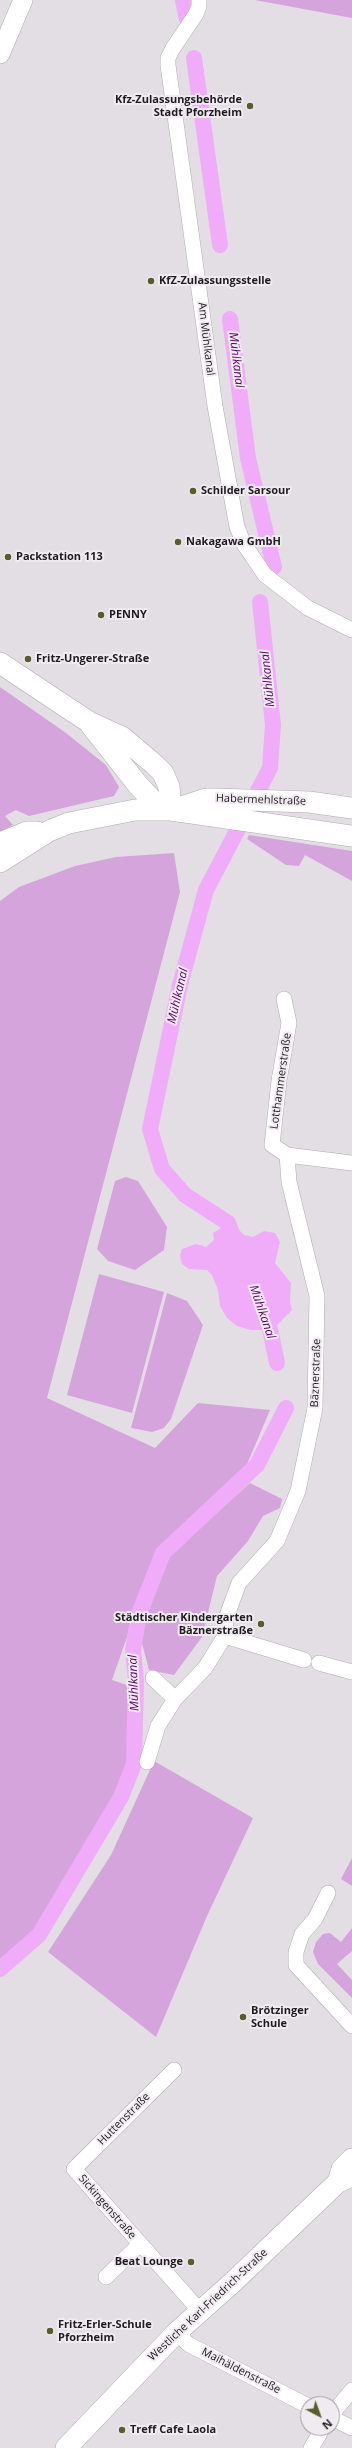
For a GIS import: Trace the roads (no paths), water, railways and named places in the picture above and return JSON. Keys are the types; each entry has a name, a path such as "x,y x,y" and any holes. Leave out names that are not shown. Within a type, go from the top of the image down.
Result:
{"main road":[{"path":"0,663 89,722 122,737 156,765 163,773 169,787 171,810"},
{"name":"Habermehlstraße","path":"0,862 49,831 86,819 135,810 171,810 206,799 215,808 276,824 352,836"},
{"name":"Habermehlstraße","path":"215,808 277,800 352,808"},
{"name":"Habermehlstraße","path":"0,843 27,832 49,831"},
{"name":"Westliche Karl-Friedrich-Straße","path":"66,2448 176,2332 345,2179 342,2169 352,2159"}],"street":[{"path":"0,54 22,0"},
{"name":"Am Mühlkanal","path":"199,3 190,25 177,41 168,58 170,82 215,406 237,527 244,544 266,575 308,608 352,630"},
{"name":"Lotthammerstraße","path":"284,999 289,1023 279,1081 272,1145 287,1155"},
{"path":"287,1155 352,1163"},
{"name":"Bäznerstraße","path":"147,1762 158,1726 175,1699 206,1668 225,1636 226,1618 239,1583 278,1541 298,1491 315,1408 318,1296 289,1182 287,1155"},
{"path":"225,1636 304,1660"},
{"path":"319,1663 352,1672"},
{"path":"152,1678 175,1699"},
{"path":"328,1893 315,1919 302,1934 296,1952 296,1965 352,2026"},
{"name":"Huttenstraße","path":"74,2168 174,2070"},
{"name":"Sickingenstraße","path":"74,2168 200,2311"},
{"name":"Sickingenstraße","path":"106,2277 140,2244"},
{"name":"Maihäldenstraße","path":"176,2332 188,2344 300,2402"},
{"path":"340,2404 352,2390"},
{"path":"340,2422 352,2428"},
{"path":"311,2448 318,2436"}],"water":[{"path":"233,1221 244,1235 253,1237 264,1231 275,1233 280,1242 275,1263 291,1283 290,1302 292,1310 275,1327 266,1330 251,1330 237,1326 227,1318 220,1306 218,1290 212,1275 207,1270 189,1269 182,1264 180,1256 182,1249 196,1244 206,1247 214,1240 213,1233"}],"waterway":[{"name":"Mühlkanal","path":"183,0 187,19"},
{"name":"Mühlkanal","path":"194,58 220,245"},
{"name":"Mühlkanal","path":"230,319 248,458 274,567"},
{"name":"Mühlkanal","path":"236,1243 228,1223 185,1195 162,1169 150,1129 180,985 206,890 270,768 273,725 260,602"},
{"name":"Mühlkanal","path":"262,1310 270,1329 277,1363"},
{"name":"Mühlkanal","path":"0,1969 39,1935 121,1797 134,1764 136,1680 133,1650 139,1614 163,1553 257,1465 286,1408"}],"place":[{"name":"Kfz-Zulassungsbehörde Stadt Pforzheim","path":"250,106"},
{"name":"KfZ-Zulassungsstelle","path":"151,281"},
{"name":"Schilder Sarsour","path":"193,491"},
{"name":"Nakagawa GmbH","path":"178,542"},
{"name":"Packstation 113","path":"8,557"},
{"name":"PENNY","path":"101,615"},
{"name":"Fritz-Ungerer-Straße","path":"28,659"},
{"name":"Städtischer Kindergarten Bäznerstraße","path":"261,1624"},
{"name":"Brötzinger Schule","path":"243,2017"},
{"name":"Beat Lounge","path":"191,2262"},
{"name":"Fritz-Erler-Schule Pforzheim","path":"50,2331"},
{"name":"Treff Cafe Laola","path":"122,2430"}]}
